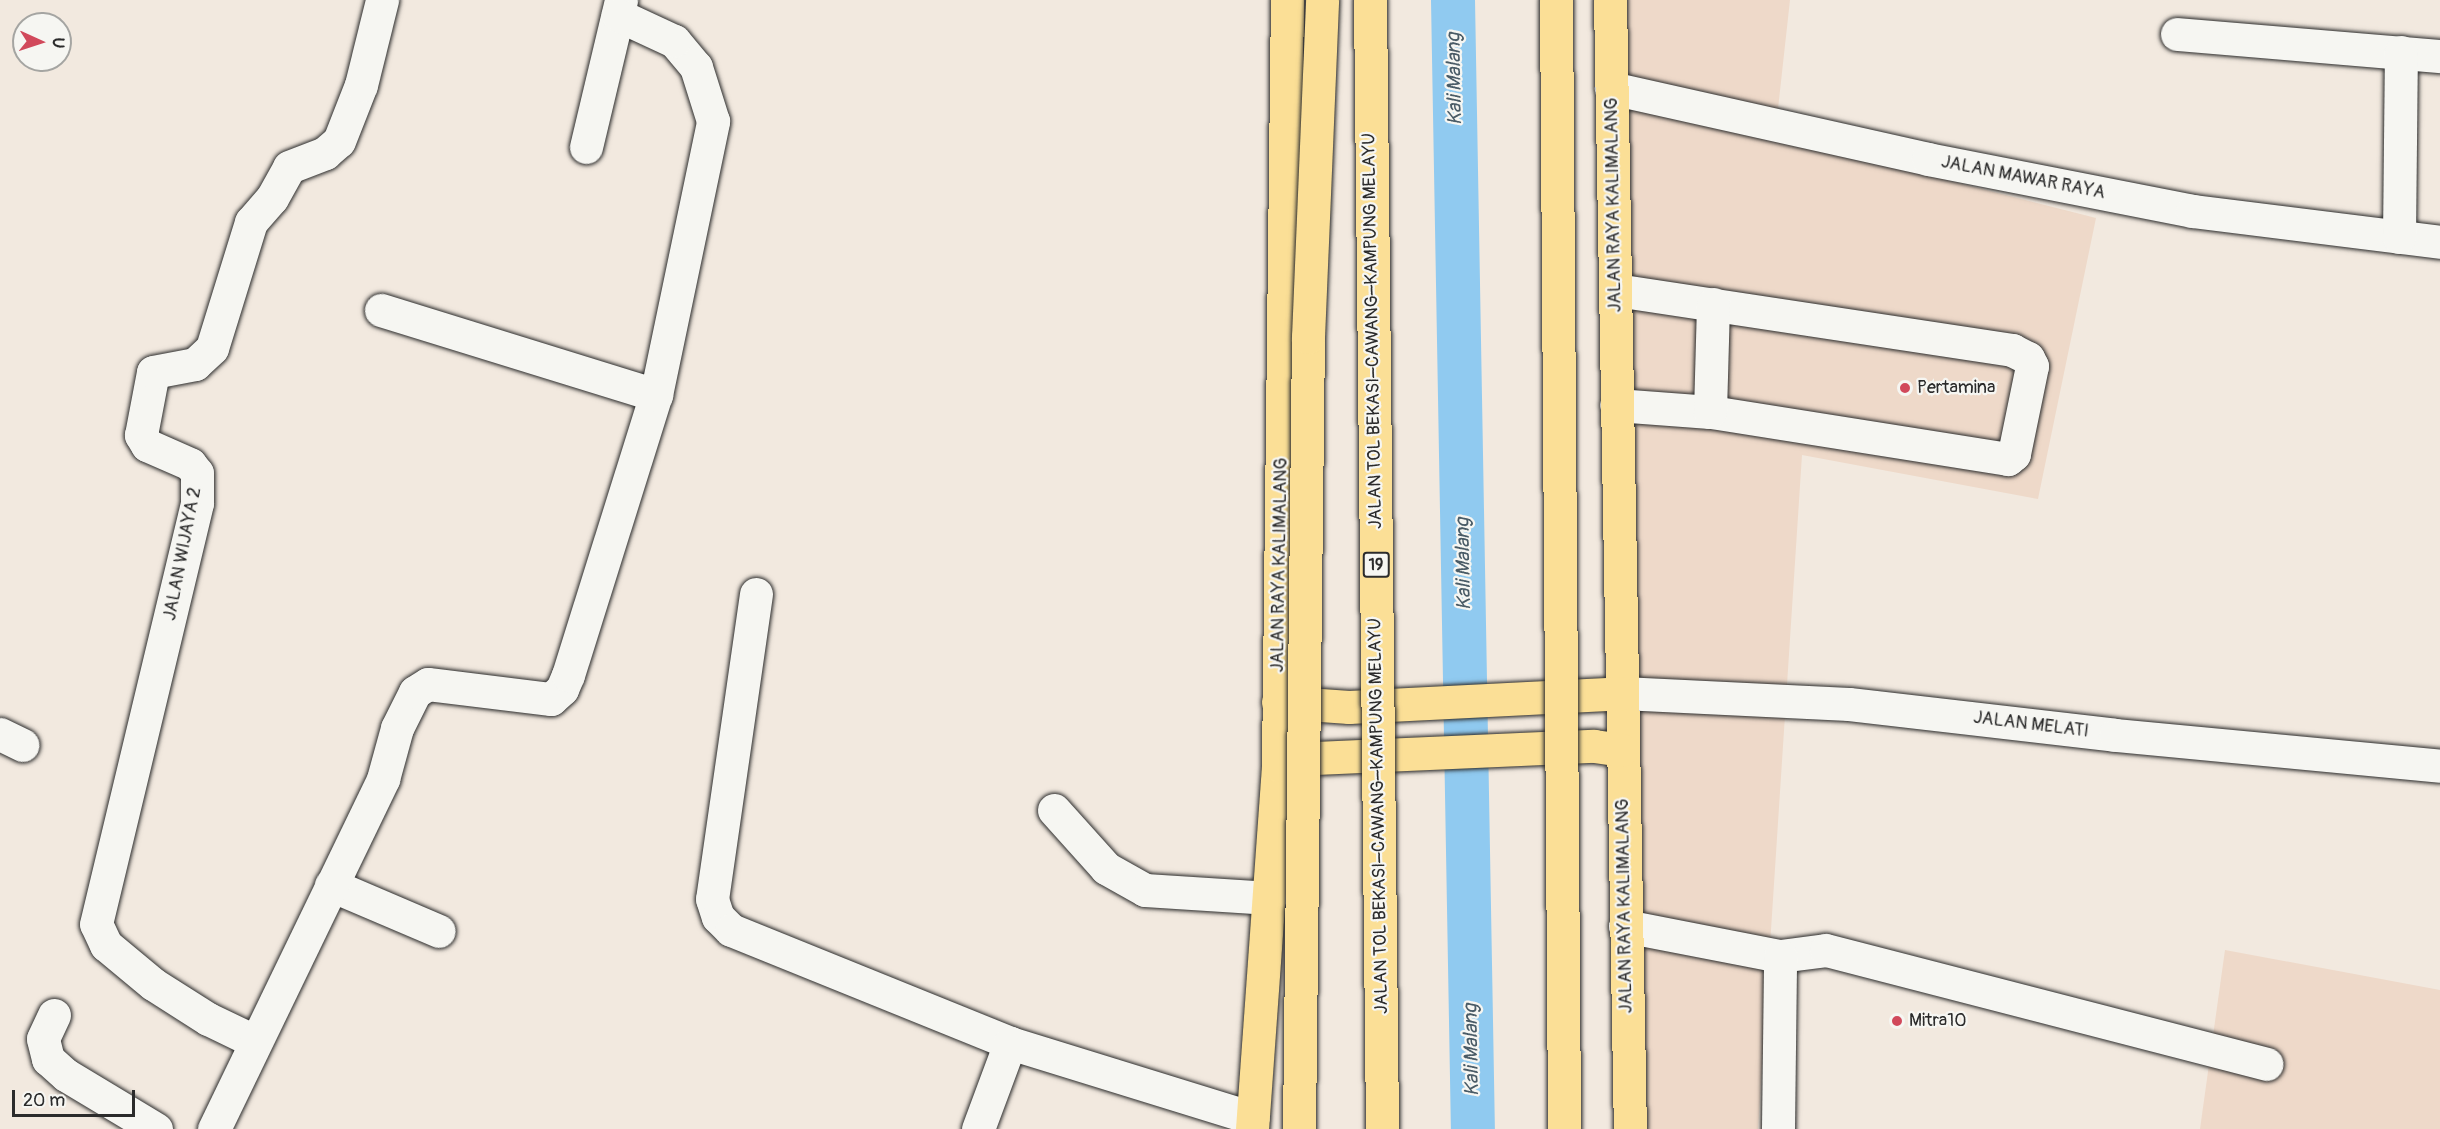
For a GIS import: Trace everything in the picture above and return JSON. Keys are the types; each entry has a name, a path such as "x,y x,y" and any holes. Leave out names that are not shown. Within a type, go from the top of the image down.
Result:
{"main road":[{"name":"JALAN RAYA KALIMALANG","path":"1253,1123 1278,765 1287,0"},
{"path":"1299,1129 1308,337 1322,0"},
{"name":"JALAN TOL BEKASI–CAWANG–KAMPUNG MELAYU","path":"1370,0 1382,1129"},
{"path":"1556,0 1563,1129"},
{"name":"JALAN RAYA KALIMALANG","path":"1610,0 1616,405 1608,748 1625,926 1630,1129"},
{"path":"1278,702 1349,707 1608,694"},
{"path":"1278,765 1348,757 1608,748"}],"street":[{"name":"JALAN WIJAYA 2","path":"254,1041 208,1019 153,984 106,945 96,924 197,503 197,473 182,460 147,444 141,435 153,372 195,364 212,348 232,270 251,222 272,198 289,166 325,153 339,141 361,85 382,0"},
{"path":"214,1129 254,1041 383,779 397,728 415,692 428,684 551,699 562,689 656,395 713,122 696,67 674,41 620,8 586,147"},
{"path":"2177,34 2440,56"},
{"path":"2399,237 2401,52"},
{"name":"JALAN MAWAR RAYA","path":"1611,88 1928,159 2192,211 2440,242"},
{"path":"1616,290 2012,350 2028,358 2032,366 2014,454 2008,459 1710,412 1616,405"},
{"path":"1710,412 1713,304"},
{"path":"381,310 656,395"},
{"path":"756,594 714,873 712,899 718,917 731,930 1010,1043 1253,1123"},
{"name":"JALAN MELATI","path":"1608,694 1849,704 2115,735 2440,766"},
{"path":"1054,810 1106,868 1145,890 1270,898"},
{"path":"332,885 439,932"},
{"path":"1625,926 1780,956 1826,950 2266,1064"},
{"path":"1778,1129 1780,956"},
{"path":"54,1015 43,1039 48,1059 66,1075 156,1129"},
{"path":"978,1129 1010,1043"}],"shaded area":[{"path":"1610,0 1790,0 1775,136 2096,218 2038,499 1802,455 1758,1129 1630,1129"},
{"path":"2225,950 2440,990 2440,1129 2200,1129"}],"waterway":[{"name":"Kali Malang","path":"1453,0 1473,1129"}],"place":[{"name":"Pertamina","path":"1905,388"},
{"name":"Mitra10","path":"1897,1021"}]}
